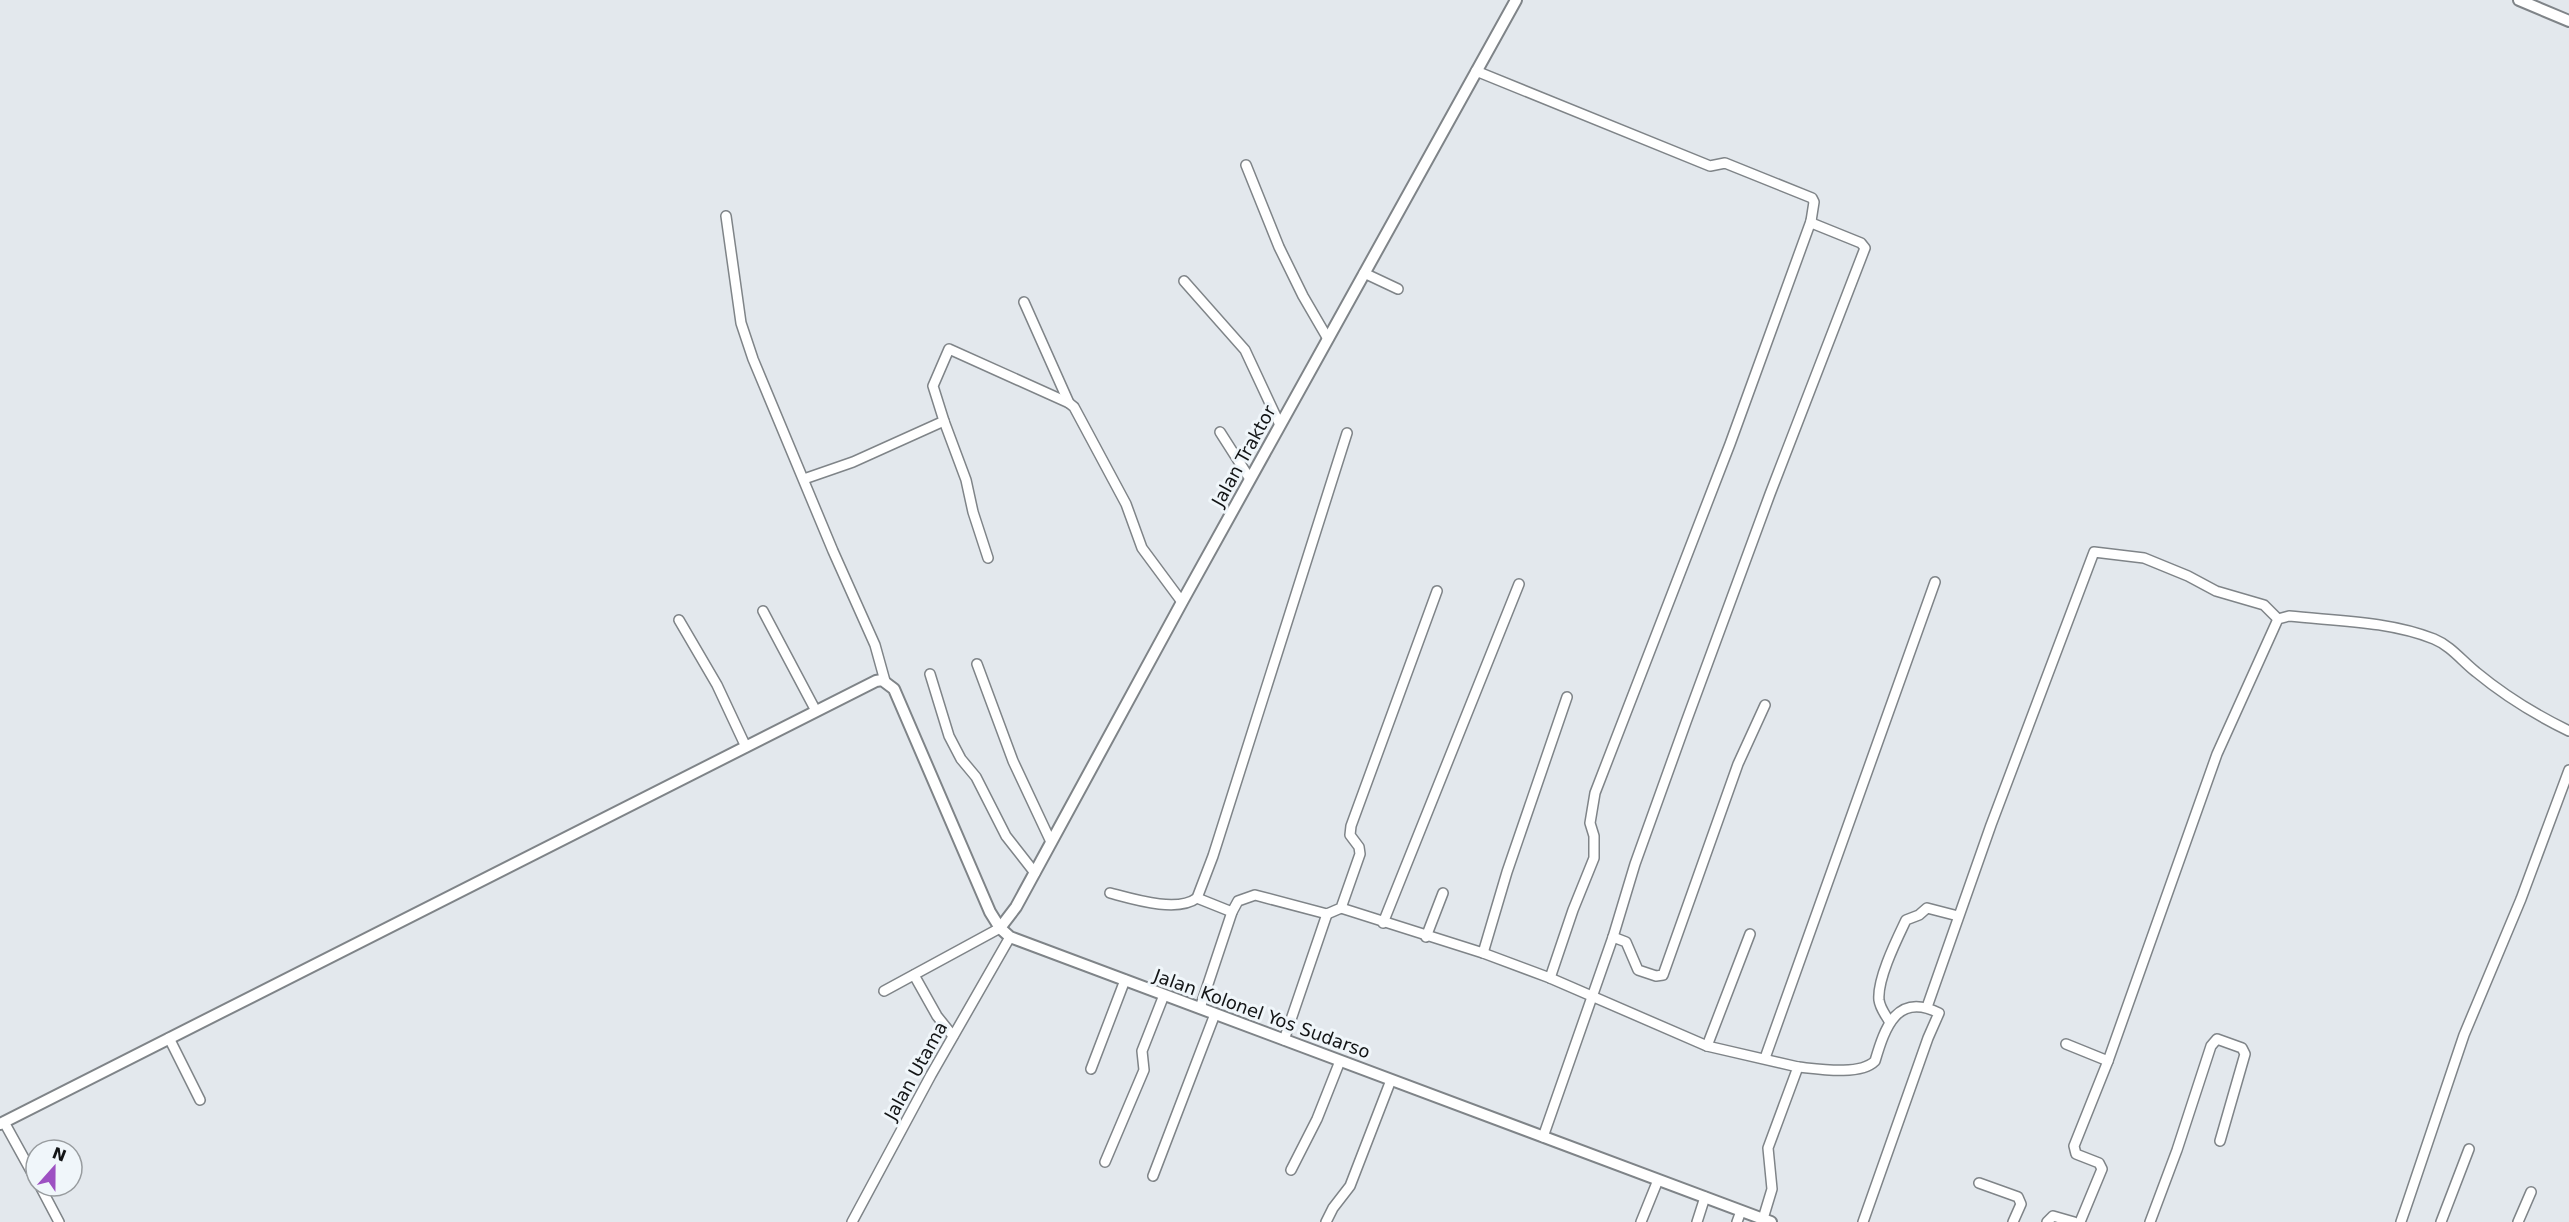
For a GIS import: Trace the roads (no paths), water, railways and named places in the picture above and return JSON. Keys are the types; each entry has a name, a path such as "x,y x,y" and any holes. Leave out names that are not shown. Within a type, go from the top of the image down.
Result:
{"street":[{"name":"Jalan Traktor","path":"1000,928 1012,915 1182,602 1515,0"},
{"path":"2519,0 2569,21"},
{"path":"1476,71 1710,166 1725,163 1812,198 1815,205 1730,444 1595,793 1590,823 1594,836 1594,858 1573,910 1550,978"},
{"path":"1246,165 1279,247 1303,296 1328,339"},
{"path":"24,1160 2,1123 816,711 876,681 885,681 875,645 753,359 741,323 726,216"},
{"path":"1544,1137 1613,937 1635,864 1762,516 1865,250 1861,243 1811,221"},
{"path":"1364,273 1398,289"},
{"path":"1185,281 1245,350 1280,425"},
{"path":"1024,302 1069,404"},
{"path":"988,558 973,512 966,480 933,386 949,349 1074,407 1126,504 1142,548 1182,602"},
{"path":"804,478 853,462 944,422"},
{"path":"1220,432 1250,479"},
{"path":"1110,893 1144,902 1168,904 1187,904 1197,898 1216,845 1347,433"},
{"path":"1927,1007 1958,916 2094,552 2144,558 2188,576 2194,582 2216,591 2264,604 2278,619"},
{"path":"1765,1058 1935,582"},
{"path":"1383,922 1519,584"},
{"path":"1341,908 1360,854 1359,847 1350,835 1352,826 1437,591"},
{"path":"763,611 816,711"},
{"path":"2278,619 2289,616 2366,624 2435,639 2451,648 2475,672 2524,707 2569,731"},
{"path":"2080,1222 2102,1169 2099,1163 2076,1154 2074,1146 2108,1061 2217,754 2278,619"},
{"path":"680,620 717,685 746,747"},
{"path":"977,664 1013,760 1051,842"},
{"path":"930,674 949,736 961,759 976,777 1006,836 1035,873"},
{"name":"Jalan Kolonel Yos Sudarso","path":"885,681 894,689 990,912 1000,928 1010,936 1765,1221"},
{"path":"1483,953 1507,872 1567,696"},
{"path":"1613,937 1626,942 1638,970 1656,976 1663,975 1737,764 1766,705"},
{"path":"2401,1222 2464,1035 2521,899 2569,770"},
{"path":"1426,937 1443,893"},
{"path":"1200,1008 1232,912 1238,901 1256,895 1327,914 1341,908 1426,937 1483,953 1592,995 1707,1046 1798,1067 1849,1070 1870,1065 1875,1060 1889,1021 1906,1007 1927,1007 1939,1015 1928,1038 1863,1222"},
{"path":"1197,898 1232,912"},
{"path":"1889,1021 1882,1011 1879,999 1885,971 1906,920 1920,915 1928,908 1958,916"},
{"path":"1284,1040 1327,914"},
{"path":"884,991 1000,928"},
{"path":"1707,1046 1750,934"},
{"name":"Jalan Utama","path":"852,1222 1010,936"},
{"path":"914,975 937,1016 953,1036"},
{"path":"1091,1069 1125,980"},
{"path":"1105,1162 1144,1070 1142,1051 1164,995"},
{"path":"1153,1176 1215,1014"},
{"path":"169,1038 200,1100"},
{"path":"2150,1222 2177,1150 2211,1046 2217,1039 2242,1048 2245,1054 2220,1141"},
{"path":"2066,1044 2108,1061"},
{"path":"1291,1170 1317,1119 1340,1061"},
{"path":"1765,1221 1772,1189 1768,1148 1798,1067"},
{"path":"1326,1222 1333,1208 1350,1186 1391,1080"},
{"path":"2441,1222 2469,1149"},
{"path":"1641,1222 1658,1180"},
{"path":"1979,1183 2018,1197 2021,1204 2013,1222"},
{"path":"2518,1222 2530,1192"},
{"path":"1696,1222 1705,1197"},
{"path":"46,1198 59,1222"},
{"path":"1737,1222 1741,1211"},
{"path":"2047,1222 2053,1216 2074,1222"}]}
